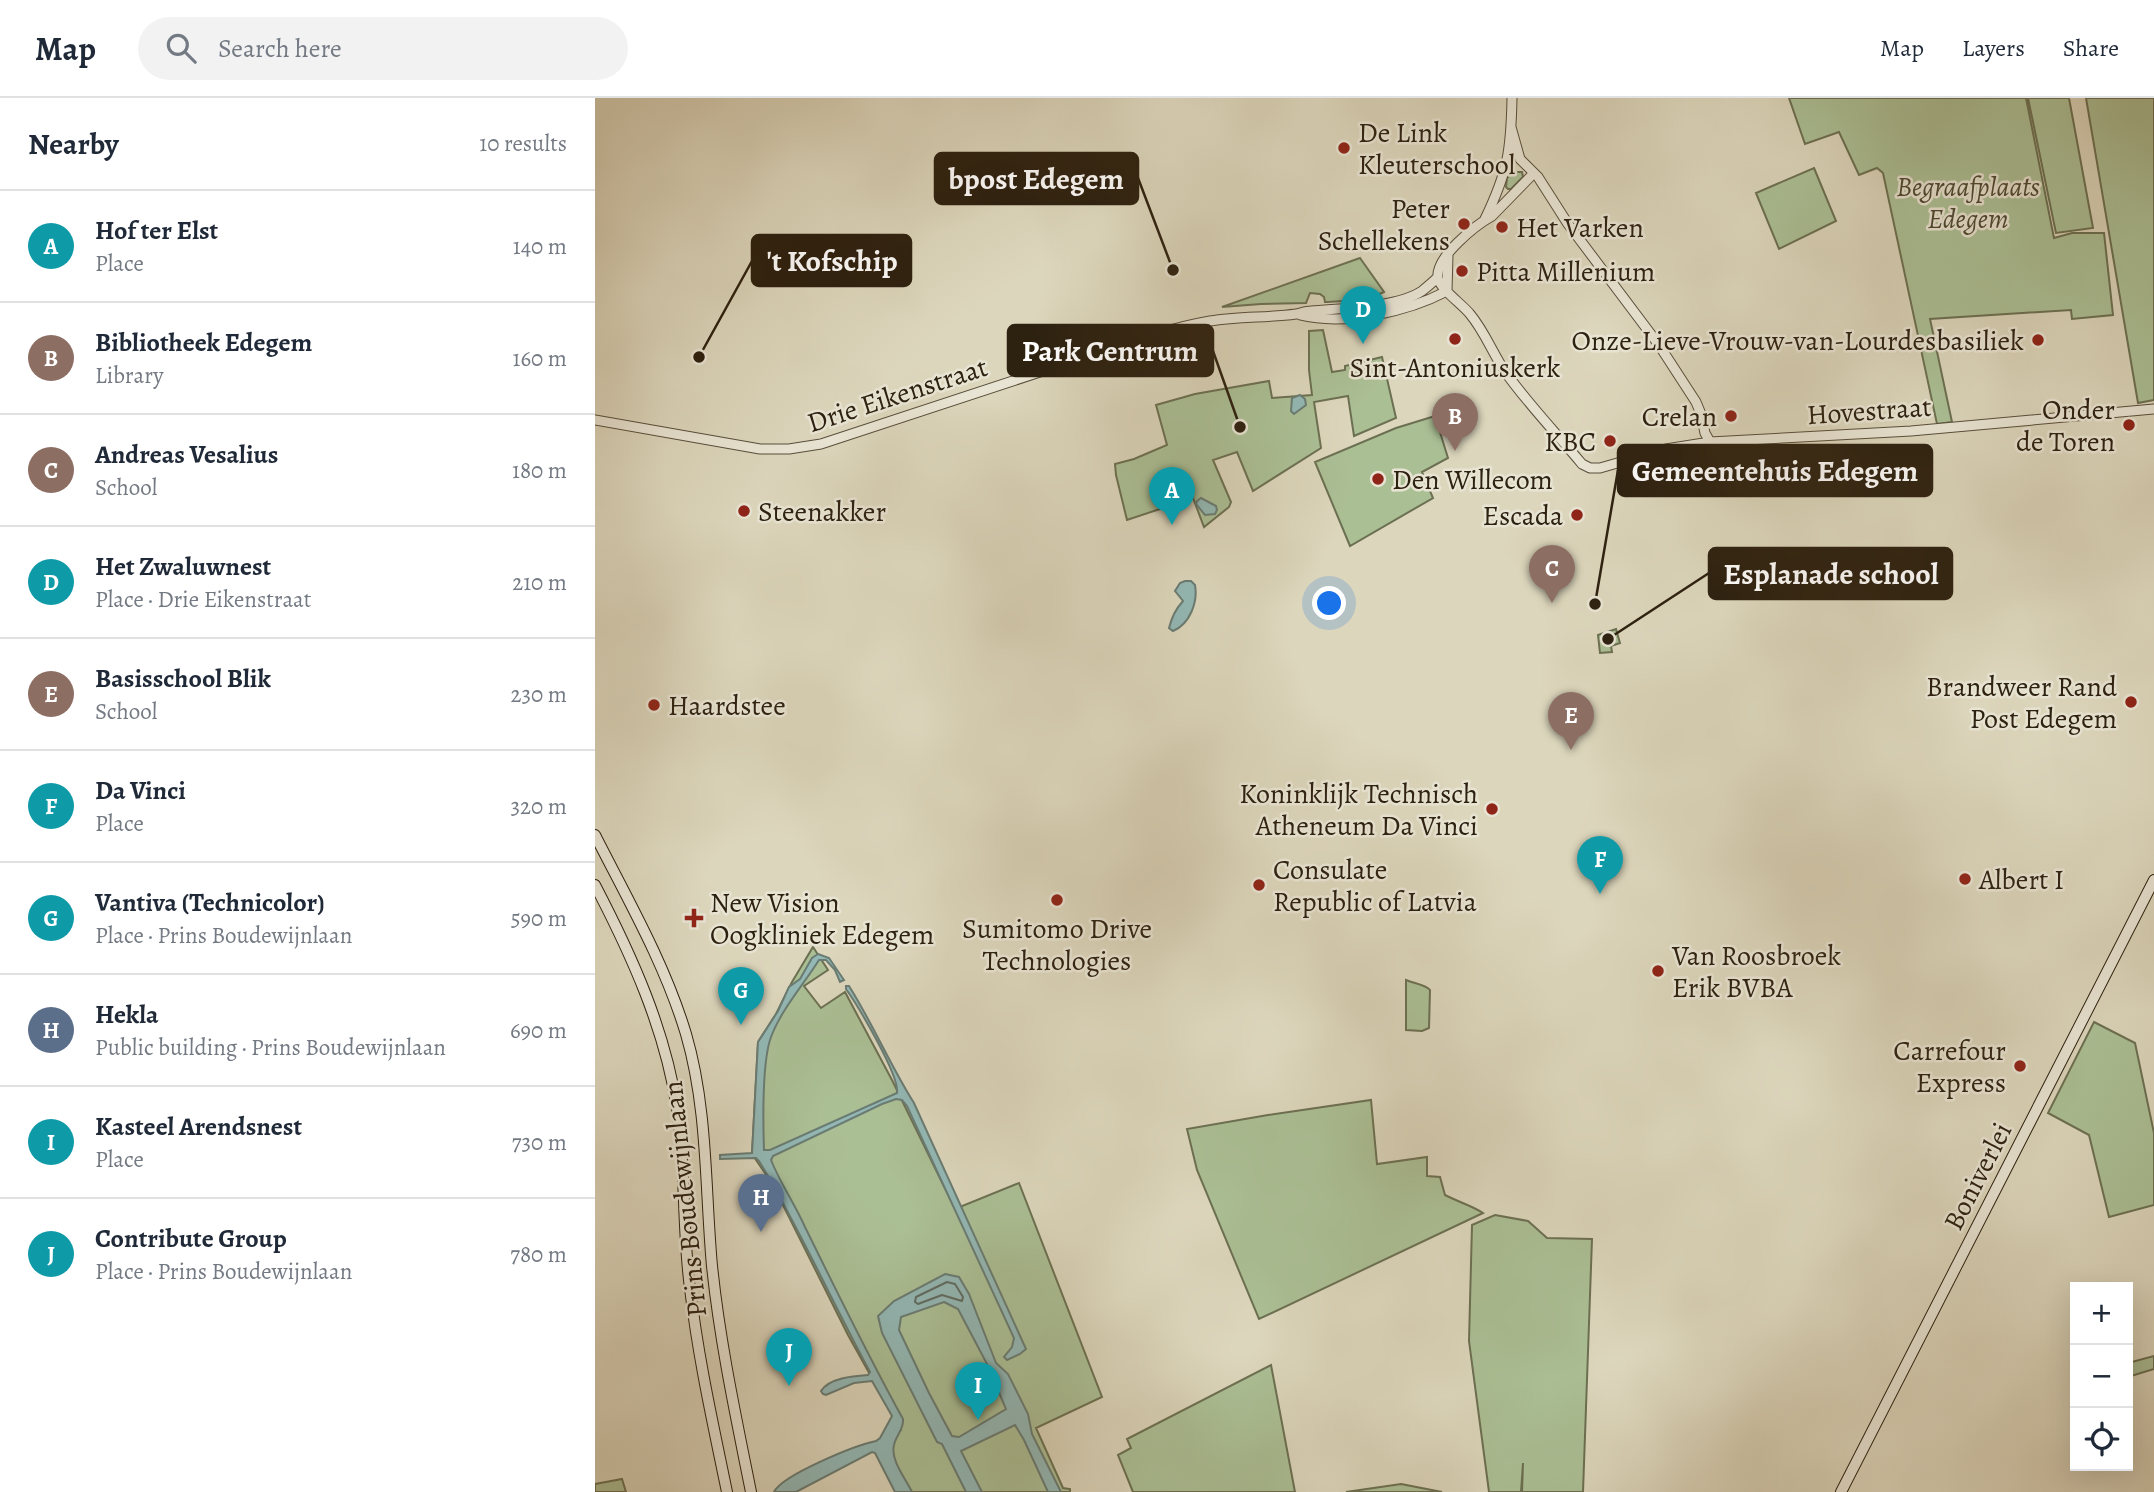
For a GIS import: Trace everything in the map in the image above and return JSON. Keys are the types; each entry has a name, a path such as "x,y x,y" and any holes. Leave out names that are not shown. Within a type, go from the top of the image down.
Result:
{"main road":[{"name":"Prins Boudewijnlaan","path":"595,835 637,914 685,1033 700,1096 719,1327 751,1492"},
{"name":"Boniverlei","path":"1841,1492 2154,880"},
{"name":"Prins Boudewijnlaan","path":"595,885 631,955 649,999 671,1078 677,1110 685,1245 692,1307 704,1383 727,1492"}],"street":[{"path":"1484,220 1506,170 1512,98"},
{"path":"1511,127 1520,159 1534,173 1568,224 1659,345 1696,402 1710,442"},
{"path":"1506,170 1522,166 1534,173"},
{"path":"1447,291 1442,277 1448,253 1492,216 1534,173"},
{"name":"Drie Eikenstraat","path":"595,420 760,449 801,448 821,444 1193,324 1252,316 1367,307 1398,300 1423,290 1442,277"},
{"name":"Hovestraat","path":"1447,291 1469,313 1486,336 1516,385 1582,464 1590,468 1600,468 1666,449 1710,442 1910,431 2154,409"},
{"name":"Drie Eikenstraat","path":"1296,314 1311,318 1368,316 1420,304 1447,291"}],"green space":[{"name":"Begraafplaats Edegem","path":"1789,98 2026,98 2054,238 2072,233 2104,233 2113,315 2072,319 2071,310 1930,319 1952,422 1937,424 1883,173 1877,168 1859,175 1839,132 1805,144"},
{"path":"2028,98 2069,98 2093,228 2056,233"},
{"path":"2086,98 2154,98 2154,400 2138,403"},
{"path":"1814,168 1836,221 1779,249 1756,193"},
{"path":"1513,172 1522,172 1523,177 1508,189 1507,178"},
{"path":"1360,258 1384,292 1362,299 1325,302 1320,294 1310,293 1306,303 1222,307"},
{"path":"1323,330 1332,372 1382,357 1396,418 1354,436 1348,396 1314,402 1321,448 1253,491 1237,452 1213,460 1231,502 1229,507 1204,527 1193,498 1127,520 1115,464 1167,445 1156,405 1195,394 1269,381 1272,398 1312,395 1309,331"},
{"path":"1435,416 1448,458 1422,472 1433,498 1350,546 1315,462 1396,428"},
{"path":"1616,629 1620,643 1611,646 1612,652 1600,653 1598,635"},
{"path":"813,947 828,970 804,986 821,1008 845,992 892,1080 955,1209 1019,1183 1102,1397 1036,1428 1063,1488 1070,1489 1070,1492 905,1492 882,1443 901,1430 848,1335 773,1185 752,1154 758,1042"},
{"path":"1406,980 1430,990 1429,1028 1422,1031 1406,1030"},
{"path":"2094,1022 2135,1043 2154,1133 2154,1205 2109,1217 2089,1135 2048,1113"},
{"path":"1371,1100 1377,1164 1427,1157 1427,1176 1440,1177 1445,1195 1483,1213 1259,1319 1197,1170 1187,1129"},
{"path":"1495,1215 1528,1221 1547,1238 1592,1239 1583,1492 1522,1492 1523,1463 1521,1492 1489,1492 1469,1341 1472,1225"},
{"path":"2154,1356 2154,1369 2133,1375 2133,1362"},
{"path":"1271,1365 1295,1492 1133,1492 1118,1455 1131,1448 1127,1439"},
{"path":"622,1479 626,1492 595,1492 595,1484"},
{"path":"1401,1484 1442,1492 1346,1492"}],"water":[{"path":"1300,395 1305,399 1306,405 1294,414 1291,411 1292,398"},
{"path":"1201,498 1216,506 1215,514 1205,515 1196,504"},
{"path":"1191,581 1195,585 1194,605 1184,623 1173,631 1169,628 1171,620 1183,601 1175,591 1180,583"},
{"path":"818,954 829,958 844,980 840,982 835,970 826,960 819,960 775,1027 768,1048 765,1076 764,1150 770,1150 897,1093 892,1072 846,989 846,986 849,986 914,1103 1026,1349 1007,1360 1004,1357 1012,1347 1014,1338 902,1100 896,1099 882,1104 773,1156 771,1160 779,1177 903,1419 893,1451 896,1463 912,1492 895,1492 875,1453 872,1452 796,1492 774,1492 805,1469 837,1454 876,1441 892,1416 872,1381 854,1383 823,1394 821,1391 830,1383 842,1378 868,1375 870,1372 759,1161 756,1158 720,1159 720,1155 752,1153 758,1042 778,1011 789,987 800,979 812,958"},
{"path":"945,1274 959,1277 969,1294 996,1363 1008,1374 1028,1414 1032,1434 1061,1492 1048,1492 1015,1425 961,1451 982,1492 966,1492 942,1444 937,1442 882,1333 878,1316 894,1301","holes":["944,1302 958,1309 987,1364 1006,1409 959,1437 952,1436 899,1330 901,1317"]}],"place":[{"name":"De Link Kleuterschool","path":"1344,148"},
{"name":"Peter Schellekens","path":"1464,224"},
{"name":"Het Varken","path":"1502,227"},
{"name":"bpost Edegem","path":"1173,270"},
{"name":"Pitta Millenium","path":"1462,271"},
{"name":"Sint-Antoniuskerk","path":"1455,339"},
{"name":"Onze-Lieve-Vrouw-van-Lourdesbasiliek","path":"2038,340"},
{"name":"Het Zwaluwnest","path":"1363,344"},
{"name":"'t Kofschip","path":"699,357"},
{"name":"Crelan","path":"1731,416"},
{"name":"Onder de Toren","path":"2129,425"},
{"name":"Park Centrum","path":"1240,427"},
{"name":"KBC","path":"1610,441"},
{"name":"Bibliotheek Edegem","path":"1455,451"},
{"name":"Den Willecom","path":"1378,479"},
{"name":"Steenakker","path":"744,511"},
{"name":"Escada","path":"1577,515"},
{"name":"Hof ter Elst","path":"1172,525"},
{"name":"Andreas Vesalius","path":"1552,603"},
{"name":"Gemeentehuis Edegem","path":"1595,604"},
{"name":"Esplanade school","path":"1608,639"},
{"name":"Brandweer Rand Post Edegem","path":"2131,702"},
{"name":"Haardstee","path":"654,705"},
{"name":"Basisschool Blik","path":"1571,750"},
{"name":"Koninklijk Technisch Atheneum Da Vinci","path":"1492,809"},
{"name":"Albert I","path":"1965,879"},
{"name":"Consulate Republic of Latvia","path":"1259,885"},
{"name":"Da Vinci","path":"1600,894"},
{"name":"Sumitomo Drive Technologies","path":"1057,900"},
{"name":"New Vision Oogkliniek Edegem","path":"694,918"},
{"name":"Van Roosbroek Erik BVBA","path":"1658,971"},
{"name":"Vantiva (Technicolor)","path":"741,1025"},
{"name":"Carrefour Express","path":"2020,1066"},
{"name":"Hekla","path":"761,1232"},
{"name":"Contribute Group","path":"789,1386"},
{"name":"Kasteel Arendsnest","path":"978,1420"}]}
